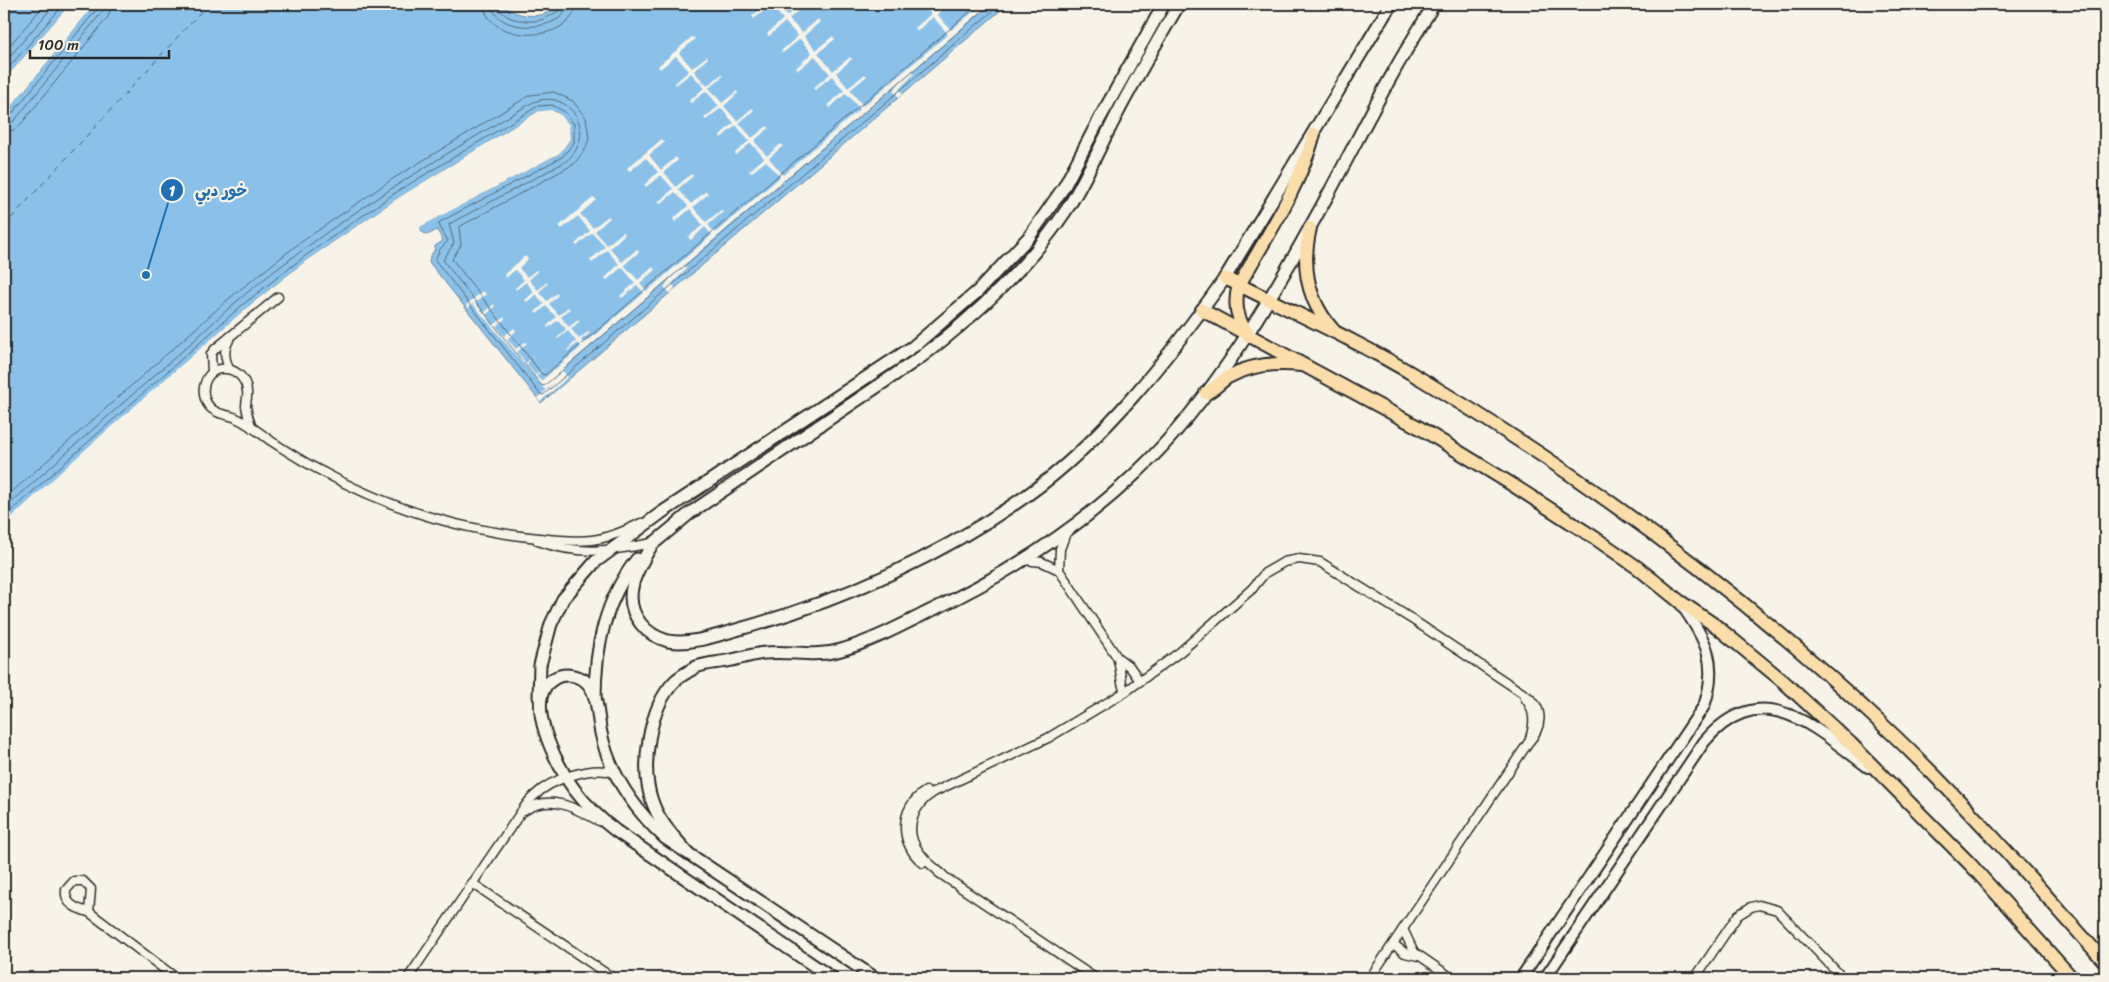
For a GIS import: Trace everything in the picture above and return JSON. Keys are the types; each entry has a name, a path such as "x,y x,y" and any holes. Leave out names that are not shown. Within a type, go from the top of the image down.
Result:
{"main road":[{"path":"832,978 616,831 586,805 567,778 546,735 539,697 539,679 543,651 563,599 583,573 607,551 661,513 914,346 978,291 1029,237 1056,200 1164,4"},
{"path":"875,978 665,838 633,804 615,773 602,741 595,698 597,653 607,612 625,574 653,543 690,513 922,357 988,301 1046,237 1066,210 1180,4"},
{"path":"653,543 632,582 630,595 632,608 646,630 657,638 669,641 695,640 763,623 845,593 893,572 956,540 993,519 1029,494 1094,438 1152,373 1202,310 1225,278 1314,134 1390,4"},
{"path":"688,853 659,818 651,800 648,780 650,738 654,718 663,695 678,678 698,667 764,653 814,655 840,651 947,603 1024,560 1105,501 1162,446 1206,393 1248,334 1310,228 1392,75 1434,4"},
{"path":"1248,334 1240,322 1236,308 1239,285 1298,178 1307,158 1314,134"},
{"path":"1310,228 1305,256 1308,285 1319,312 1337,334"},
{"path":"1225,278 1419,377 1544,456 1666,543 1758,616 1847,692 1919,760 2000,844 2105,962"},
{"path":"1202,310 1420,428 1552,510 1638,568 1679,601 1716,626 1784,682 1890,783 1971,865 2072,978"},
{"path":"1206,393 1229,376 1250,367 1284,363 1309,367"},
{"path":"539,697 549,681 558,676 567,675 585,681 595,698"}],"street":[{"path":"212,372 211,354 215,349 278,297"},
{"path":"229,369 224,357 225,347 231,336"},
{"path":"252,428 247,415 248,392 245,382 238,373 229,369 222,368 212,372 204,384 203,394 207,405 215,412 236,417 252,428 324,472 378,498 434,518 463,526 522,536 576,541 592,540 622,532 661,513"},
{"path":"1059,570 1060,549 1067,530"},
{"path":"522,536 574,551 607,551 653,543"},
{"path":"1024,560 1042,562 1059,570 1116,657 1122,671 1122,684 1126,692"},
{"path":"1095,978 915,857 906,841 904,823 910,806 916,799 932,788 953,782 1048,738 1126,692 1187,646 1274,572 1290,565 1308,564 1335,571 1432,632 1534,702 1540,716 1537,733 1528,743 1370,978"},
{"path":"1521,978 1704,706 1710,679 1709,651 1697,626 1679,601"},
{"path":"1116,657 1130,667 1140,681"},
{"path":"1545,978 1704,742 1714,730 1726,721 1739,714 1754,710 1785,712 1813,726 1890,783"},
{"path":"408,978 519,815 534,796 552,784 579,773 605,770 615,773"},
{"path":"519,815 541,803 560,803 578,809 616,831"},
{"path":"90,912 92,894 89,886 83,881 70,883 65,894 68,902 75,907 90,912 176,978"},
{"path":"472,883 613,978"},
{"path":"1695,978 1738,915 1751,907 1760,905 1776,910 1843,978"},
{"path":"1403,929 1411,948 1418,956"},
{"path":"1393,944 1405,952 1418,956 1452,978"}],"water":[{"path":"4,4 70,4 4,80"},
{"path":"95,4 501,4 514,12 530,16 552,10 558,4 1008,4 541,403 429,262 435,246 443,241 437,230 427,235 419,230 419,227 560,153 570,139 567,125 558,113 547,111 539,111 401,196 307,260 244,310 4,524 4,115"}],"pier":[{"path":"70,4 73,4 4,83 4,80"},
{"path":"91,4 95,4 4,115 4,111"},
{"path":"767,4 776,4 787,16 802,4 805,4 789,19 802,33 818,19 820,22 804,36 816,50 833,36 835,39 818,53 833,71 850,57 852,59 836,73 848,88 865,74 867,76 850,90 863,106 948,34 933,17 917,31 915,28 931,14 923,4 928,4 935,11 944,4 948,4 937,14 951,30 983,4 990,4 912,71 914,74 899,89 903,94 899,97 893,91 901,81 684,265 686,269 672,284 675,288 670,293 664,287 673,275 562,370 568,377 540,402 537,398 556,381 545,390 473,304 468,308 466,305 483,291 486,294 475,303 484,313 494,304 495,306 486,315 494,325 504,317 505,319 496,326 504,336 514,328 516,331 507,339 516,349 525,342 527,343 517,352 526,363 535,355 527,364 535,375 546,367 536,376 541,381 581,347 578,343 568,351 576,341 568,331 558,339 566,329 558,320 548,328 547,326 556,317 546,306 537,314 535,312 544,304 536,294 527,302 525,300 534,292 526,282 516,290 515,288 524,280 515,270 506,278 504,275 525,256 528,259 519,268 527,277 536,270 538,271 529,280 538,290 548,283 539,292 547,301 557,293 558,295 549,304 559,315 568,307 570,309 561,317 569,327 579,319 580,321 571,329 579,339 589,331 590,333 581,340 584,344 644,293 637,285 622,298 620,296 635,283 622,267 607,280 605,278 619,264 607,250 592,263 590,260 605,247 592,233 577,246 575,244 590,231 578,216 562,229 559,226 594,197 596,200 580,214 593,228 608,216 610,218 595,231 607,245 623,232 625,234 610,248 622,262 637,249 639,252 624,265 638,280 653,267 655,270 640,283 647,291 712,235 705,227 691,240 688,237 703,225 690,209 675,222 673,219 688,206 675,192 660,204 658,202 673,189 661,175 646,187 644,185 658,172 646,158 630,171 627,168 662,139 665,142 649,155 661,170 676,157 678,160 664,172 676,187 691,174 693,176 678,189 691,204 706,191 708,194 693,207 706,222 721,210 723,212 708,225 715,233 780,177 766,161 751,173 749,171 764,158 751,143 736,155 735,153 749,141 736,125 721,138 720,135 734,123 721,108 706,120 704,118 719,106 706,91 691,103 689,101 704,88 691,73 676,85 675,83 689,71 676,56 660,69 658,66 692,37 695,39 679,53 692,68 707,56 708,58 694,71 707,86 722,74 723,76 709,88 722,103 737,91 738,93 724,106 737,121 752,108 754,110 739,123 752,138 767,126 769,128 754,141 767,156 781,144 783,146 769,158 783,175 860,109 846,93 830,108 828,105 844,91 832,76 815,90 813,88 830,74 815,56 798,70 796,68 812,53 800,39 783,53 781,51 798,36 785,22 769,36 767,34 783,19 771,5 754,19 752,16"},
{"path":"551,110 561,115 569,125 570,139 560,153 420,227 421,233 427,235 424,237 417,231 418,225 558,151 567,138 566,126 560,117 551,113 540,114 402,198 309,262 219,333 160,388 4,526 87,448 244,310 307,260 401,196 539,111"}],"ferry route":[{"path":"4,226 208,4"}],"place":[{"name":"خور دبي","path":"146,275"}]}
